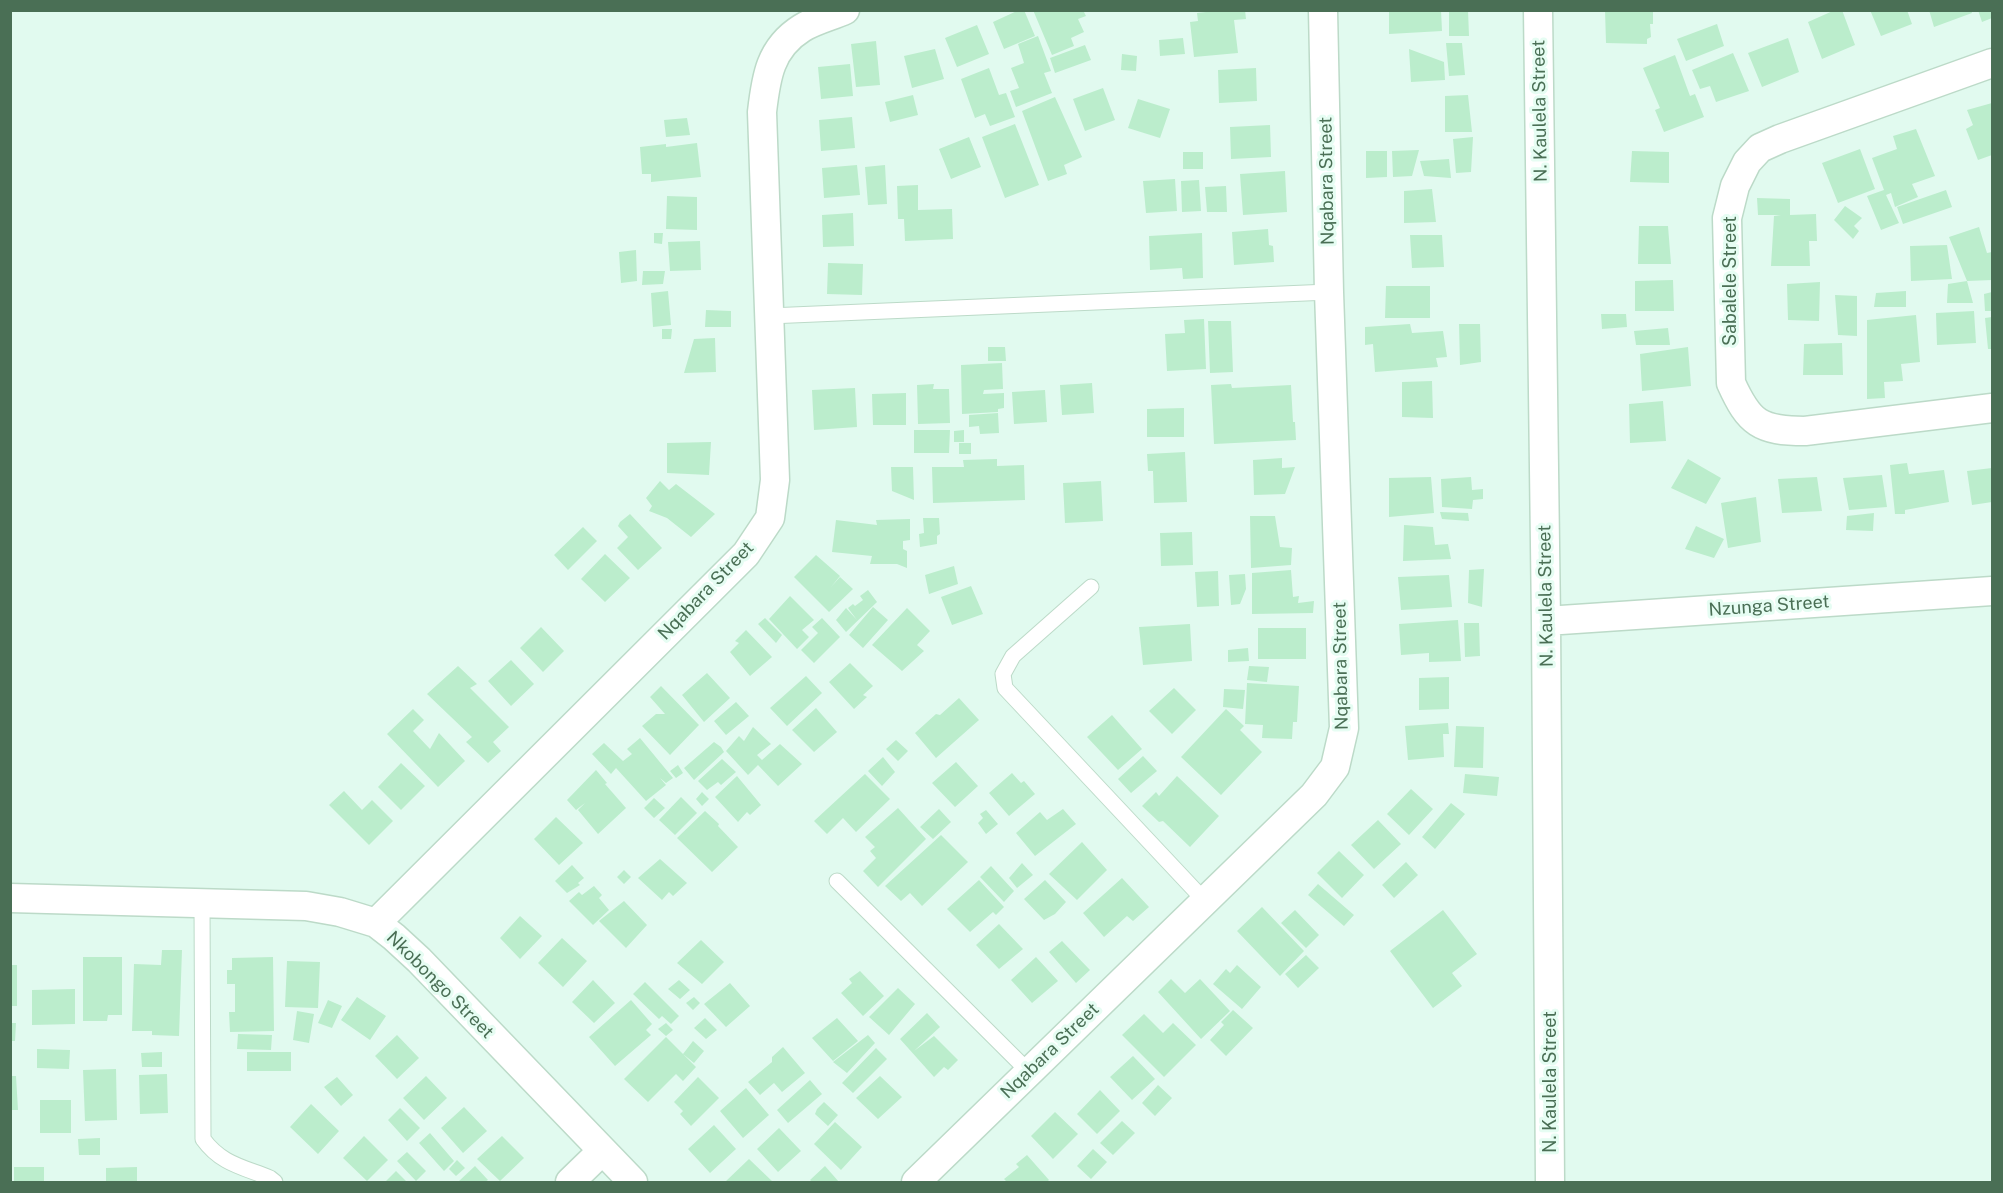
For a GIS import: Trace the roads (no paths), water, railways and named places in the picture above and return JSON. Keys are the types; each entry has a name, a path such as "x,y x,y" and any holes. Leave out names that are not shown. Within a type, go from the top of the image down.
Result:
{"street":[{"name":"Nqabara Street","path":"376,923 746,554 770,518 775,480 762,112 765,80 775,54 788,39 800,19 845,10"},
{"name":"Nqabara Street","path":"916,1182 1314,795 1335,767 1344,728 1329,292 1323,10"},
{"name":"N. Kaulela Street","path":"1538,10 1550,1182"},
{"name":"Sabalele Street","path":"1992,63 1760,148 1747,162 1735,186 1727,218 1731,383 1742,407 1754,421 1780,431 1805,431 1992,408"},
{"name":"Nzunga Street","path":"1546,621 1992,591"},
{"name":"Nkobongo Street","path":"10,898 306,906 340,912 376,923 419,960 633,1182"},
{"path":"570,1182 602,1151"}],"lane":[{"path":"769,316 1329,292"},
{"path":"1090,587 1013,656 1003,674 1005,688 1204,900"},
{"path":"837,881 1029,1072"},
{"path":"202,903 203,1139 212,1152 222,1159 275,1182"}]}
